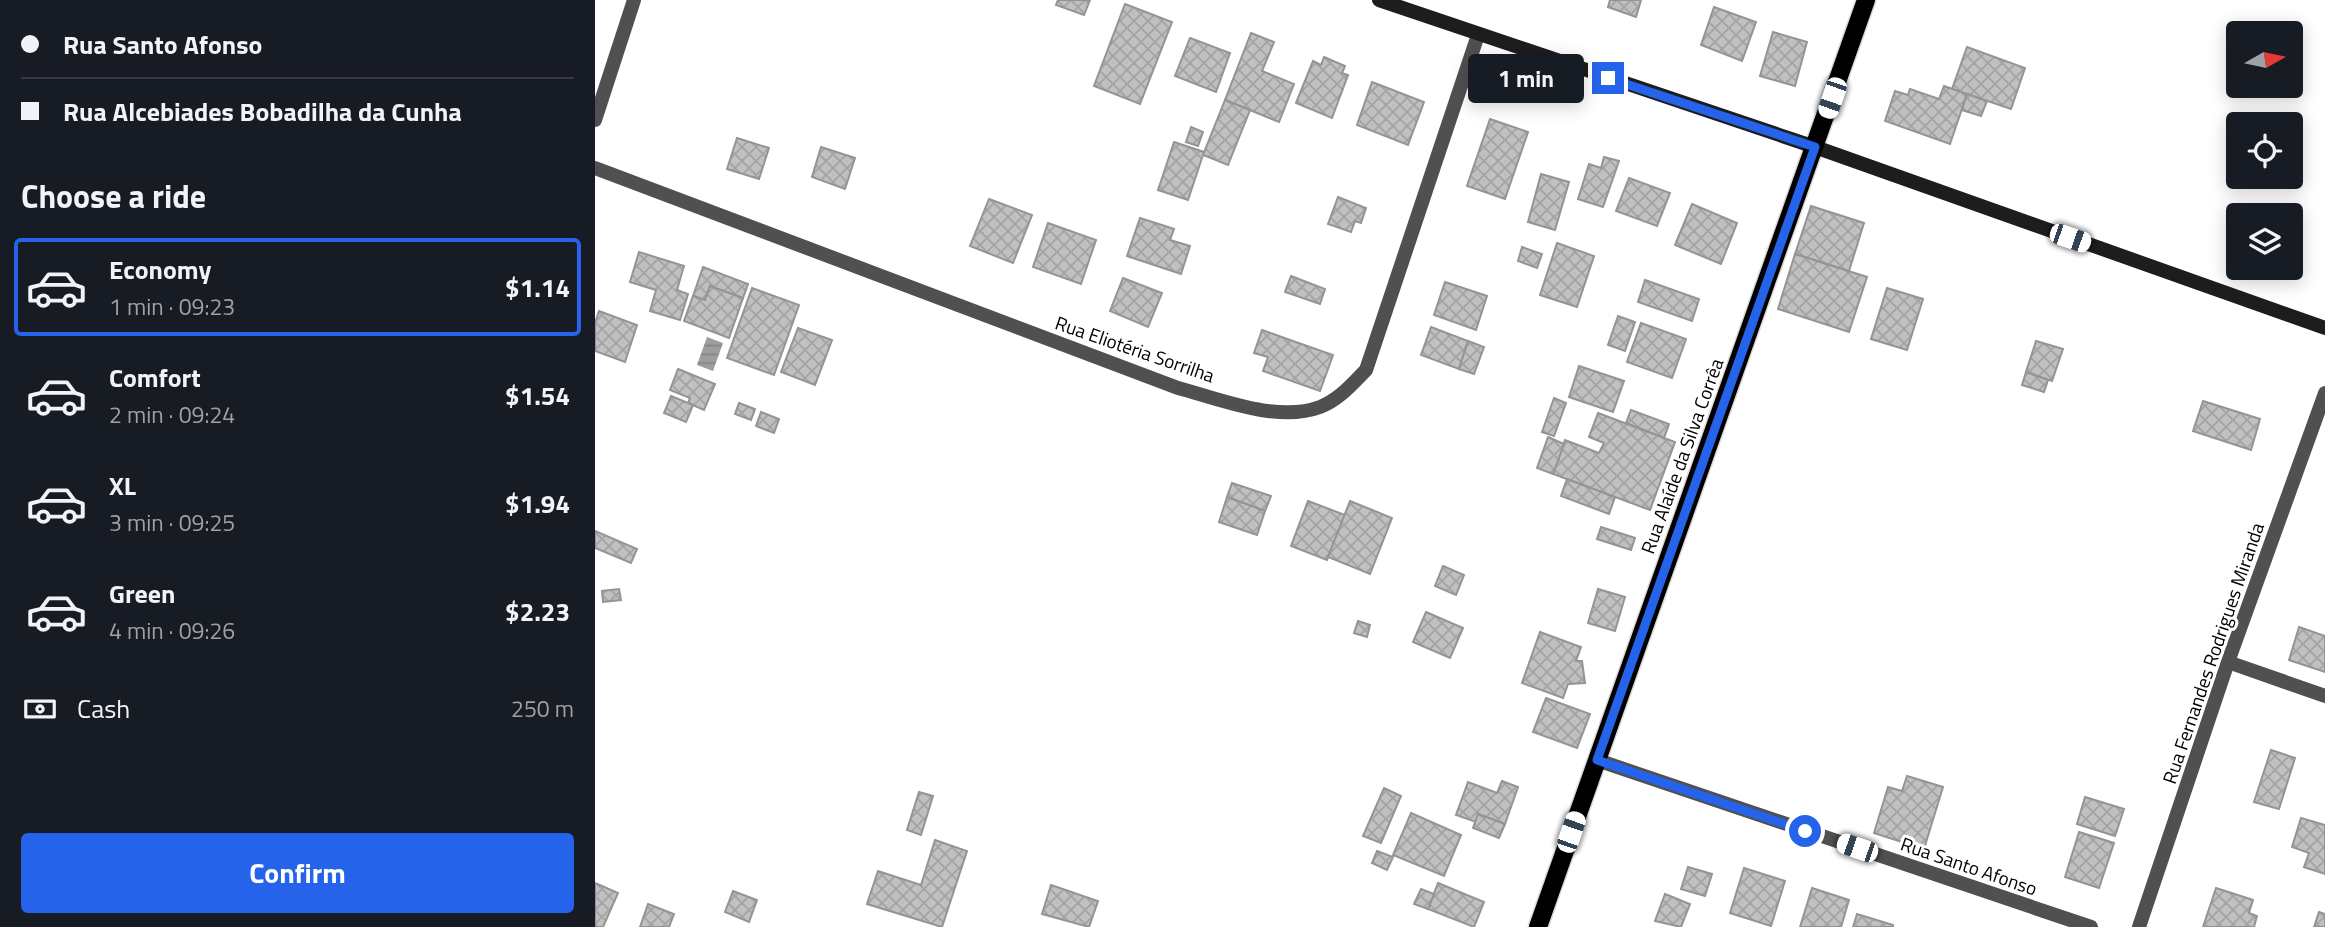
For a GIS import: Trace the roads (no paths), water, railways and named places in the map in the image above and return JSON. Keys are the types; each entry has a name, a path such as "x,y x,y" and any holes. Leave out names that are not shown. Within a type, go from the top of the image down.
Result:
{"main road":[{"name":"Rua Alaíde da Silva Corrêa","path":"1538,927 1866,0"}],"street":[{"path":"595,120 634,0"},
{"path":"1379,0 1815,147 2325,328"},
{"name":"Rua Eliotéria Sorrilha","path":"595,168 1178,388 1248,407 1291,412 1320,407 1340,395 1367,370 1478,35"},
{"name":"Rua Fernandes Rodrigues Miranda","path":"2139,927 2228,662 2325,393"},
{"path":"2228,662 2325,696"},
{"name":"Rua Santo Afonso","path":"1597,760 2091,927"}]}
